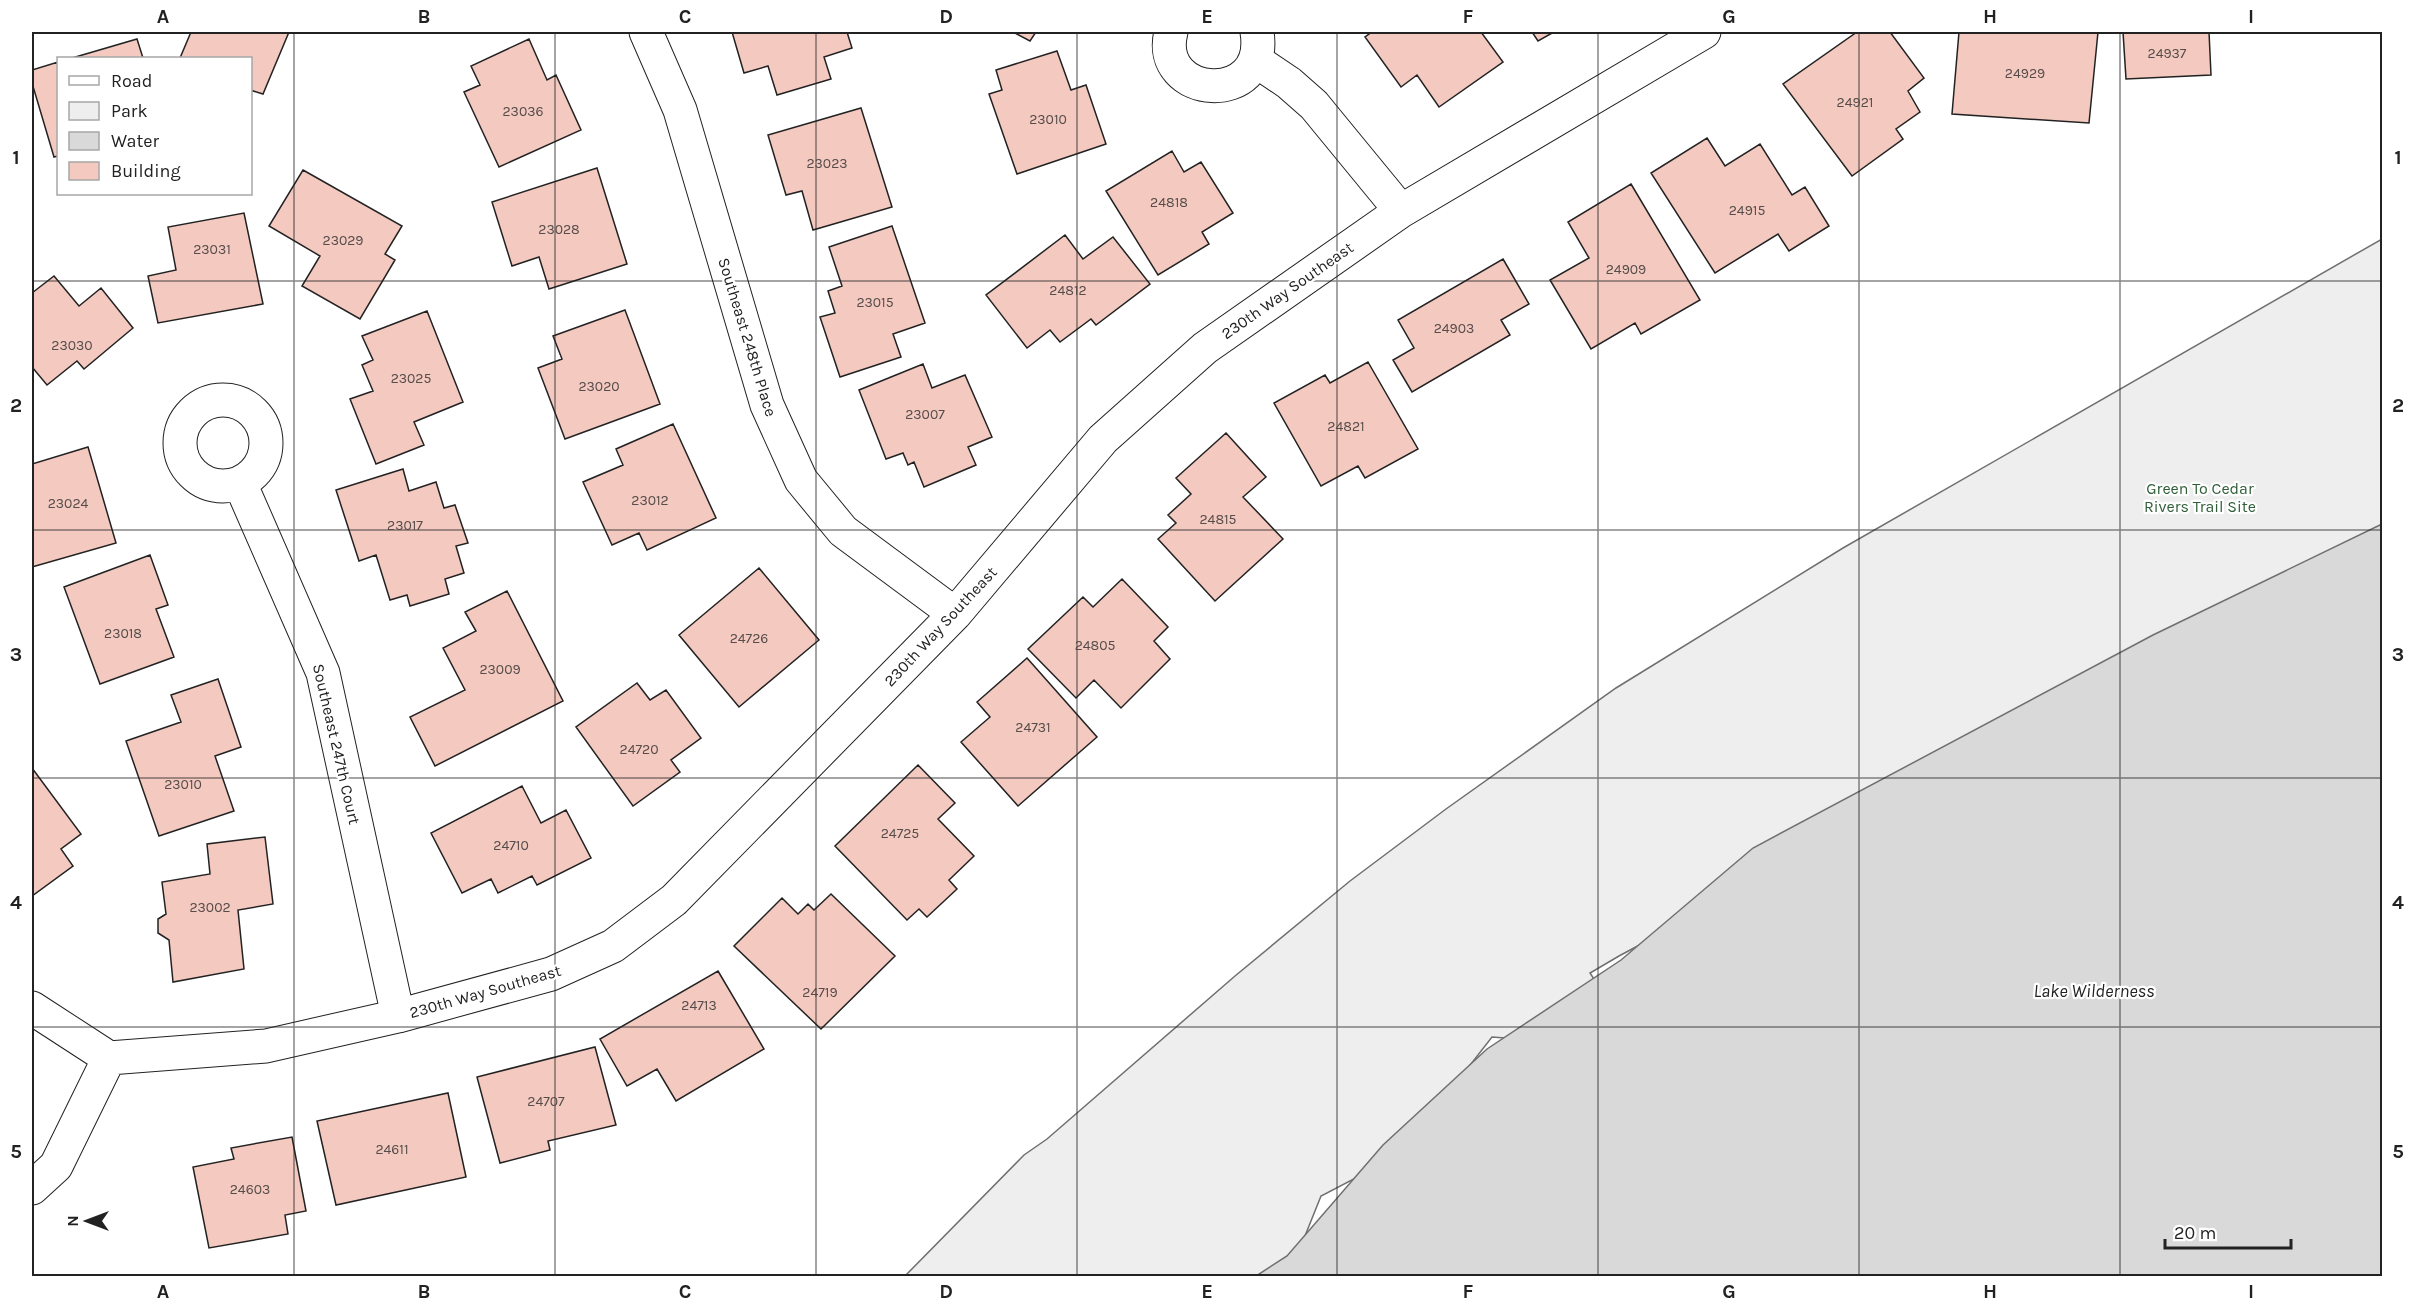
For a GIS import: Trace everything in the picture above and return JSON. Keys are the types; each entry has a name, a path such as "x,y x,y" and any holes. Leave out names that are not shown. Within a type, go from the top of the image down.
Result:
{"street":[{"name":"Southeast 248th Place","path":"646,32 680,110 767,405 801,480 843,531 955,614"},
{"path":"1171,32 1168,40 1172,58 1181,73 1196,83 1212,87 1230,84 1245,75 1256,46 1289,83 1314,105 1401,211"},
{"name":"230th Way Southeast","path":"110,1058 266,1046 398,1016 551,974 614,946 674,900 955,614 1104,439 1159,387 1205,348 1401,211 1704,32"},
{"name":"Southeast 247th Court","path":"240,483 323,673 398,1016"},
{"path":"32,1008 110,1058 56,1166 32,1188"}],"green space":[{"name":"Green To Cedar Rivers Trail Site","path":"2382,239 2382,547 1619,956 1590,973 1596,982 1519,1039 1492,1037 1400,1155 1321,1196 1303,1241 1303,1276 905,1276 1024,1155 1047,1139 1235,976 1350,881 1446,809 1616,688 1843,548"}],"water":[{"name":"Lake Wilderness","path":"2382,524 2382,1276 1256,1276 1287,1256 1383,1145 1487,1049 1621,960 1753,848 2153,635"}],"building":[{"path":"191,32 289,32 263,94 252,91 252,57 180,57"},
{"path":"732,32 847,32 852,48 824,57 831,79 777,95 768,66 744,73"},
{"path":"1013,32 1036,32 1030,41"},
{"path":"1372,32 1481,32 1503,62 1439,107 1417,75 1401,87 1365,37"},
{"path":"1532,32 1554,32 1538,41"},
{"path":"1857,32 1890,32 1924,78 1908,91 1920,112 1896,129 1903,139 1852,176 1783,84"},
{"path":"1959,32 2098,32 2089,123 1952,114"},
{"path":"2123,32 2209,32 2211,75 2126,79"},
{"path":"137,39 143,57 75,57"},
{"path":"529,39 547,80 556,75 581,130 499,167 464,92 480,85 471,66"},
{"path":"1057,51 1071,90 1086,85 1106,144 1017,174 989,94 1002,90 996,70"},
{"path":"57,62 57,156 54,157 32,83 32,70"},
{"path":"861,108 892,207 813,230 802,191 786,195 768,135"},
{"path":"1707,138 1725,166 1760,144 1792,195 1805,187 1829,226 1789,251 1778,234 1715,273 1651,173"},
{"path":"1172,151 1184,172 1201,162 1233,213 1202,232 1209,244 1158,275 1106,191"},
{"path":"597,168 627,264 549,289 539,257 512,266 492,202"},
{"path":"303,170 402,226 385,254 395,260 360,319 302,286 320,256 269,226"},
{"path":"1631,184 1700,300 1641,334 1635,323 1591,349 1550,280 1589,258 1568,222"},
{"path":"244,213 263,304 158,323 148,276 176,270 168,227"},
{"path":"892,226 925,323 893,334 901,357 840,377 820,317 835,313 828,291 842,286 829,247"},
{"path":"1065,235 1083,259 1113,237 1150,284 1096,325 1091,319 1060,342 1050,330 1027,348 986,295"},
{"path":"1503,259 1529,304 1501,320 1510,335 1412,392 1393,360 1414,348 1398,320"},
{"path":"54,276 79,306 101,288 133,328 84,369 77,361 47,385 32,367 32,293"},
{"path":"625,310 660,404 565,439 538,368 562,359 553,336"},
{"path":"427,311 463,402 414,422 424,445 376,464 350,399 373,391 362,365 373,360 362,336"},
{"path":"1368,362 1418,449 1365,478 1358,466 1321,486 1274,403 1325,375 1330,383"},
{"path":"923,364 932,388 965,375 992,437 968,447 976,465 924,487 914,462 908,465 903,453 886,459 859,390"},
{"path":"673,424 716,518 647,550 639,533 612,545 583,482 623,465 616,449"},
{"path":"1226,433 1266,477 1243,497 1283,539 1215,601 1158,539 1176,523 1168,515 1191,494 1176,478"},
{"path":"88,447 116,543 32,567 32,464"},
{"path":"403,469 409,491 436,482 444,508 455,505 468,543 456,546 464,573 445,579 449,594 410,606 407,595 390,600 376,555 359,561 336,490"},
{"path":"150,555 168,605 156,609 174,657 100,684 64,587"},
{"path":"759,568 819,640 739,707 679,635"},
{"path":"1122,579 1168,627 1154,641 1170,659 1121,708 1094,680 1076,698 1028,649 1083,597 1093,607"},
{"path":"507,591 563,701 435,766 410,717 465,690 443,648 476,631 465,612"},
{"path":"1027,658 1097,737 1018,806 961,742 990,717 977,702"},
{"path":"218,679 241,747 215,756 234,811 159,836 126,741 181,722 171,695"},
{"path":"637,683 650,700 666,690 701,738 671,760 680,772 633,806 576,727"},
{"path":"918,765 955,803 938,819 974,856 949,880 957,889 927,917 919,909 907,920 835,846"},
{"path":"32,768 81,834 61,849 73,866 32,896"},
{"path":"522,786 541,823 566,810 591,858 537,885 532,876 498,893 491,879 462,893 431,833"},
{"path":"265,837 273,904 238,910 244,969 173,982 169,940 158,933 158,919 166,914 162,882 210,874 207,844"},
{"path":"831,894 895,956 821,1029 734,946 782,898 798,914 808,904 814,910"},
{"path":"718,971 764,1049 676,1101 657,1069 627,1086 600,1039"},
{"path":"595,1047 616,1125 548,1141 550,1150 500,1163 477,1077"},
{"path":"448,1093 466,1177 336,1205 317,1121"},
{"path":"292,1137 306,1211 285,1215 288,1234 209,1248 193,1167 234,1159 231,1148"}]}
